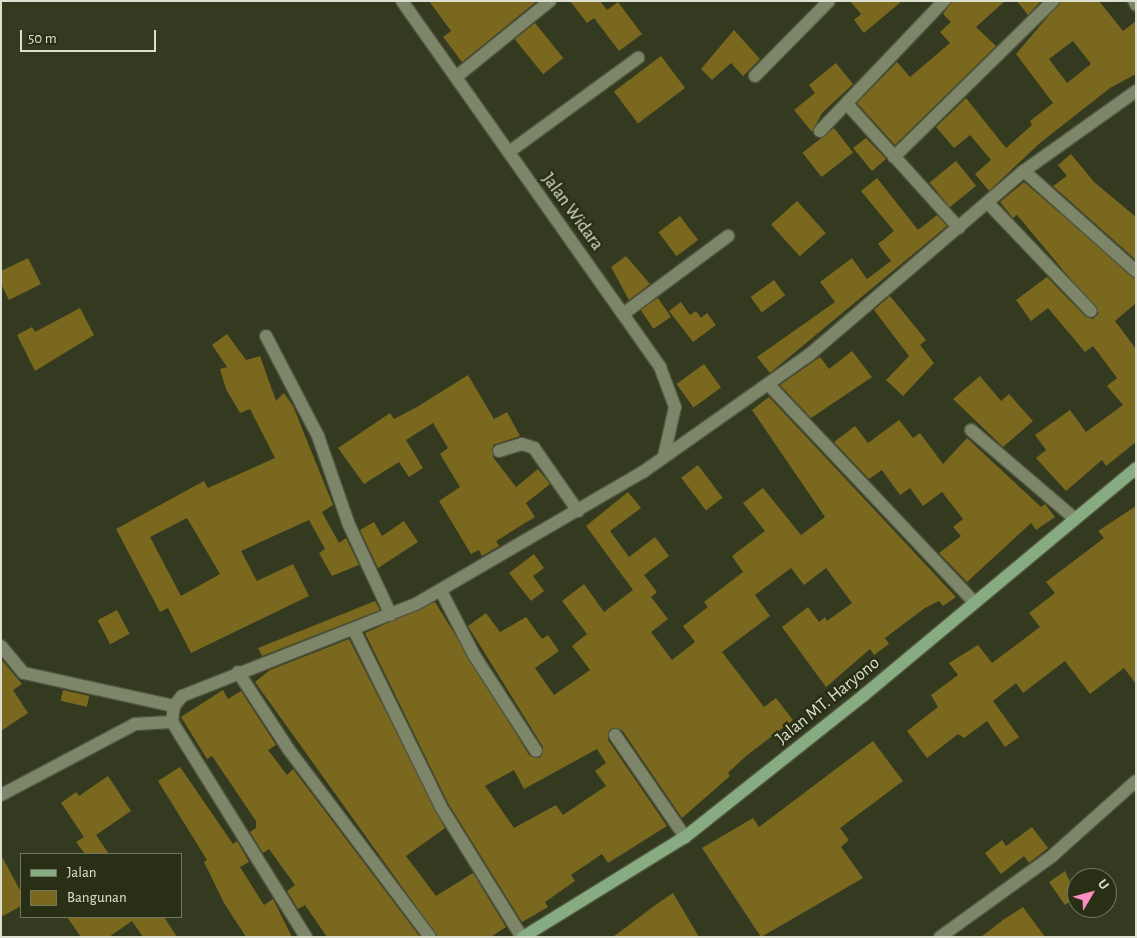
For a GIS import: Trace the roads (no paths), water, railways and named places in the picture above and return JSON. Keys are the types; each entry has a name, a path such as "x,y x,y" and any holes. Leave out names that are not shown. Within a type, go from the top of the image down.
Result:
{"main road":[{"name":"Jalan MT. Haryono","path":"522,937 685,837 1136,468"}],"street":[{"name":"Jalan Widara","path":"402,1 623,314 670,388 674,422 664,456"},
{"path":"456,77 550,1"},
{"path":"755,76 829,1"},
{"path":"820,131 944,1"},
{"path":"894,156 1053,1"},
{"path":"1134,1 1136,5"},
{"path":"509,152 638,58"},
{"path":"306,937 172,722 174,706 191,689 392,615 441,591 578,511 664,456 768,384 856,318 1024,171 1136,91"},
{"path":"847,104 959,228"},
{"path":"1024,171 1136,271"},
{"path":"988,203 1091,312"},
{"path":"623,314 728,236"},
{"path":"266,336 318,436 349,525 392,615"},
{"path":"768,384 974,602"},
{"path":"971,430 1074,518"},
{"path":"498,451 522,444 534,448 578,511"},
{"path":"441,591 474,655 536,751"},
{"path":"354,630 442,807 522,937"},
{"path":"1,646 24,673 174,706"},
{"path":"238,672 289,750 430,937"},
{"path":"1,795 135,724 172,722"},
{"path":"615,735 685,837"},
{"path":"940,937 1051,857 1136,781"}]}
